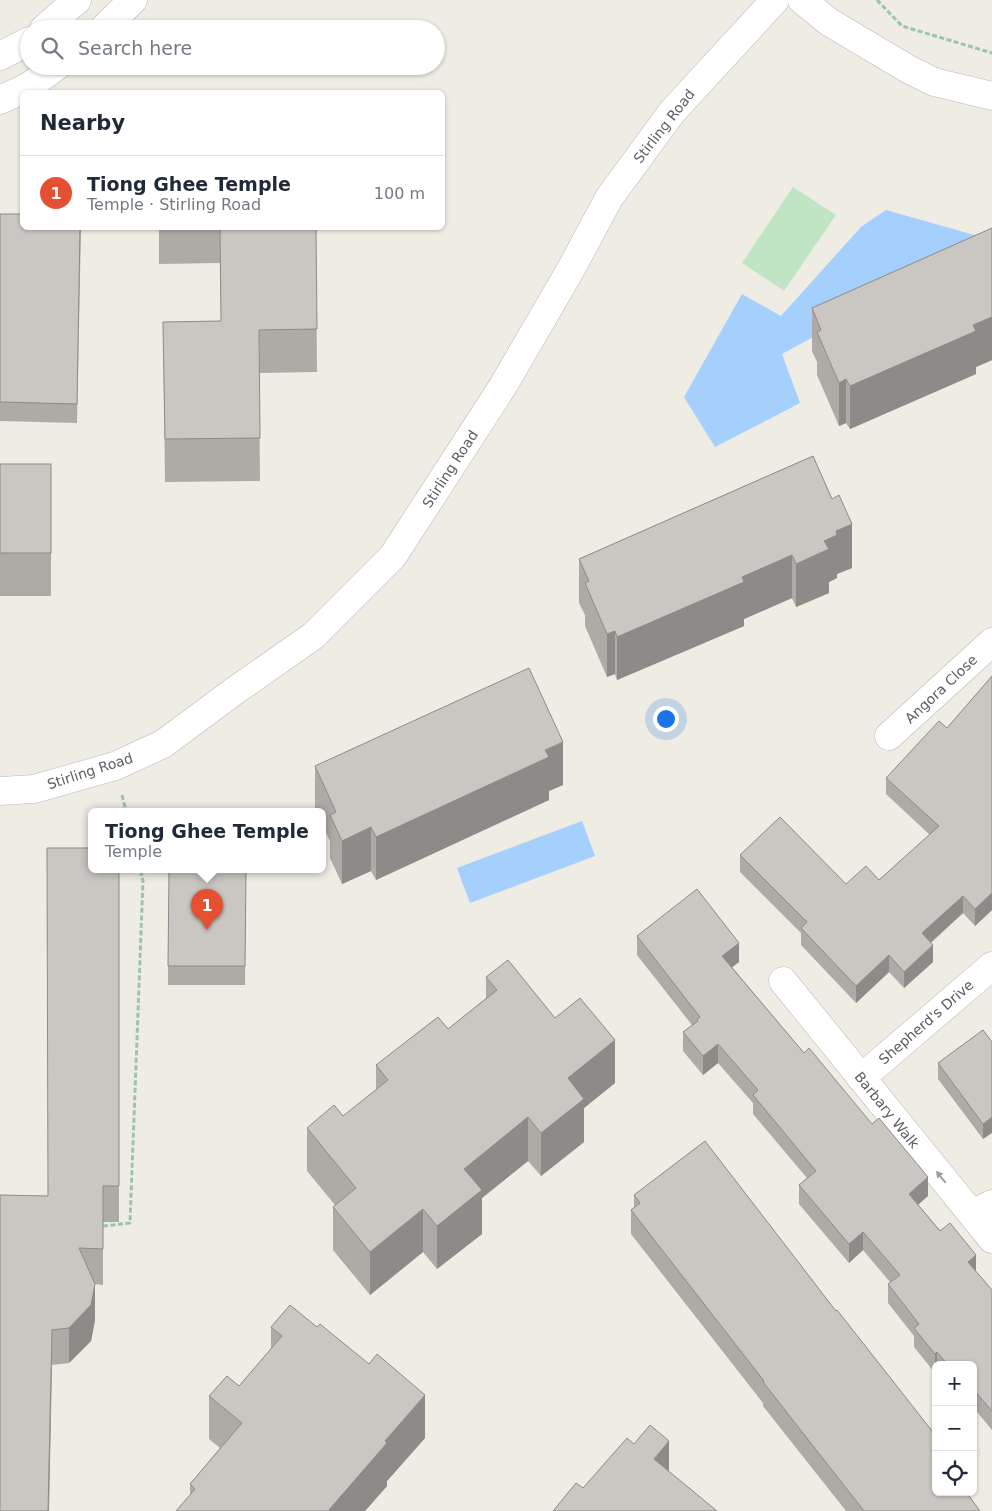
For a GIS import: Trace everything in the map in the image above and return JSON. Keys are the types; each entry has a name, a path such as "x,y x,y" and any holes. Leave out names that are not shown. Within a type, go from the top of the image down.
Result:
{"street":[{"path":"54,20 77,0"},
{"path":"112,20 133,0"},
{"name":"Stirling Road","path":"0,791 34,789 115,766 163,744 313,636 393,556 508,378 571,269 609,198 672,112 775,0"},
{"path":"802,0 829,22 908,69 934,82 992,96"},
{"path":"0,56 20,46"},
{"path":"22,90 45,75"},
{"path":"0,100 20,91"},
{"name":"Angora Close","path":"889,736 992,642"},
{"name":"Shepherd's Drive","path":"861,1078 992,966"},
{"name":"Barbary Walk","path":"783,982 861,1078 982,1209 992,1239"}],"path":[{"path":"877,0 902,26 992,53"},
{"path":"103,1226 130,1223 144,881 141,873"}],"green space":[{"path":"793,187 836,215 784,291 742,263"}],"water":[{"path":"886,210 992,240 782,354 800,403 715,447 684,397 742,294 781,316 861,227"},
{"path":"582,821 595,856 470,903 457,868"}],"building":[{"path":"0,214 20,214 20,230 80,230 77,404 0,402"},
{"path":"992,228 992,317 973,325 976,331 850,386 846,379 839,383 817,332 821,330 812,308"},
{"path":"220,230 316,230 317,329 259,330 260,438 165,439 163,322 221,321"},
{"path":"813,456 832,499 839,495 852,524 836,531 837,535 824,541 829,549 796,564 792,555 742,577 744,582 617,637 615,631 607,634 585,583 589,581 579,559"},
{"path":"0,464 51,464 51,553 0,553"},
{"path":"529,668 563,742 545,750 549,757 376,837 371,827 342,841 330,815 336,812 315,766"},
{"path":"992,676 992,893 975,909 963,896 922,933 933,945 904,972 889,955 856,986 801,928 807,922 740,855 780,817 846,884 866,866 879,880 939,826 886,778 939,721 947,728"},
{"path":"47,848 88,848 88,873 119,873 119,1186 103,1186 103,1249 79,1248 95,1284 91,1305 69,1328 52,1330 48,1511 0,1511 0,1195 48,1196"},
{"path":"169,873 246,873 245,966 168,966"},
{"path":"697,889 739,943 722,956 804,1053 809,1048 872,1124 879,1118 928,1177 909,1194 940,1231 950,1223 976,1255 968,1262 992,1290 992,1411 977,1394 977,1361 945,1361 937,1352 935,1354 914,1328 919,1324 888,1284 900,1275 863,1232 849,1244 799,1185 816,1171 753,1095 758,1090 718,1044 703,1056 683,1032 698,1021 700,1017 637,936"},
{"path":"508,960 555,1018 580,998 615,1040 568,1078 584,1099 541,1133 528,1117 464,1169 482,1190 437,1226 423,1209 370,1252 333,1207 356,1188 307,1128 334,1105 343,1116 388,1080 376,1065 438,1017 448,1029 497,990 486,977"},
{"path":"983,1030 992,1042 992,1117 983,1124 938,1063"},
{"path":"705,1141 836,1311 932,1431 932,1496 969,1496 980,1511 864,1511 631,1210 640,1203 634,1195"},
{"path":"290,1305 317,1327 320,1324 369,1364 377,1354 425,1395 385,1441 387,1443 328,1511 176,1511 195,1489 190,1484 242,1423 209,1396 227,1376 239,1386 282,1336 271,1327"},
{"path":"650,1425 669,1441 654,1459 717,1511 553,1511 576,1483 583,1488 627,1438 634,1444"}],"place":[{"name":"Tiong Ghee Temple","path":"207,930"}]}
